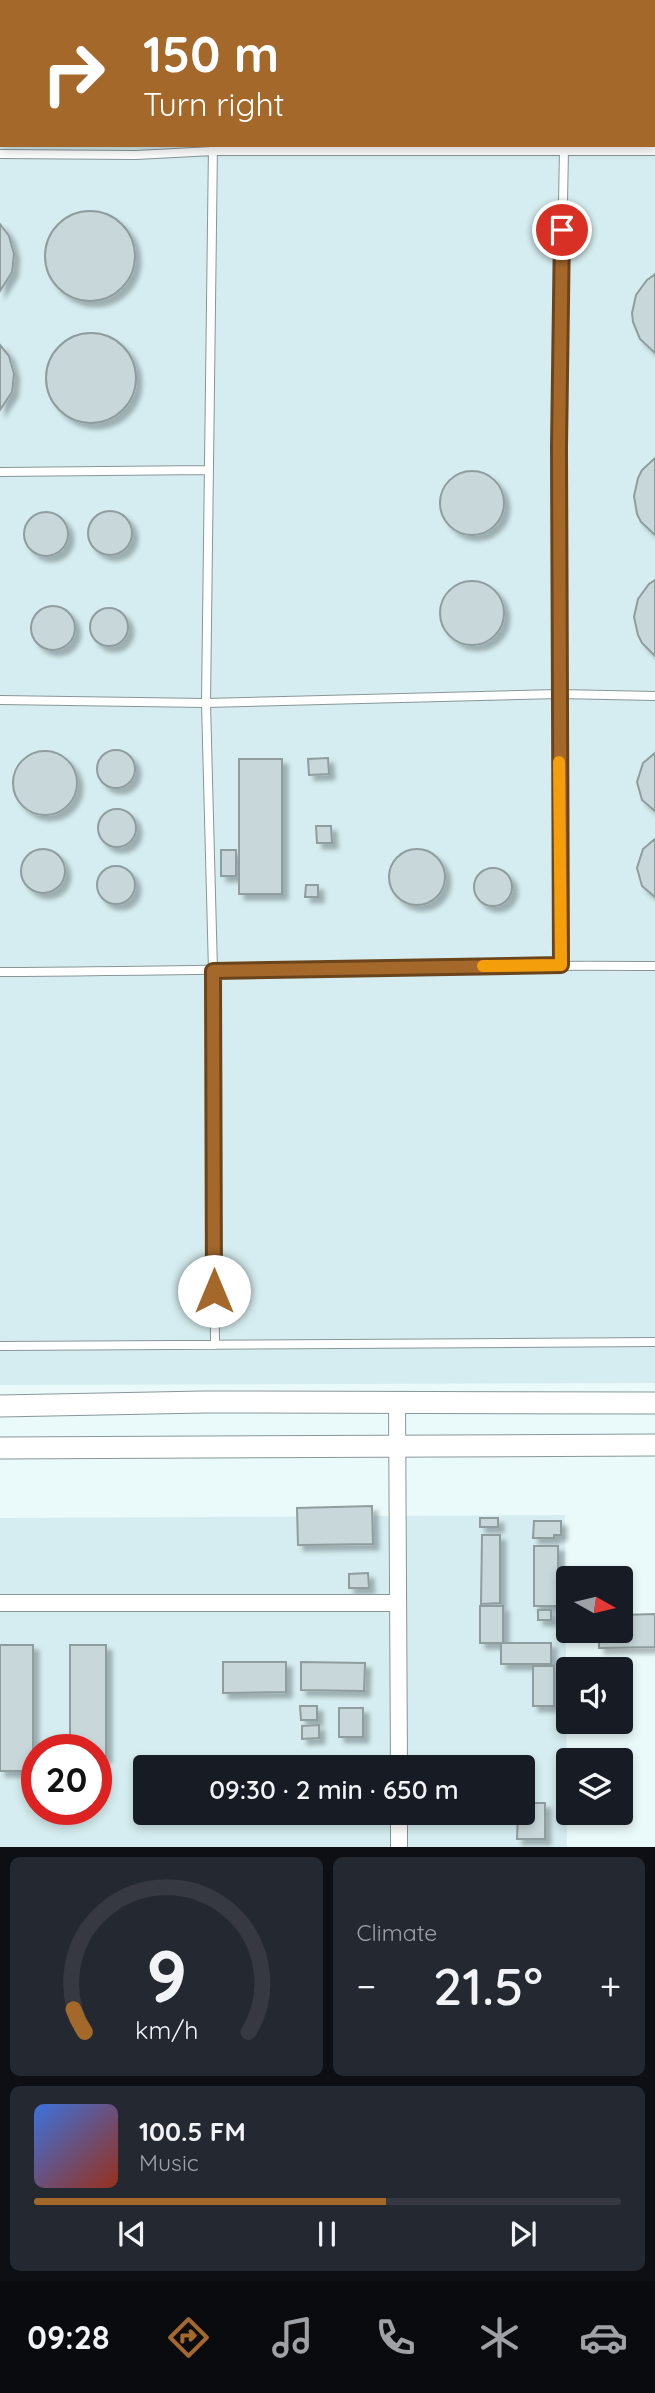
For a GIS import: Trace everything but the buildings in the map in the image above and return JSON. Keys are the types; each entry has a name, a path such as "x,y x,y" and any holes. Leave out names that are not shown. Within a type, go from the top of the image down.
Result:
{"street":[{"path":"0,1406 204,1402 655,1403"},
{"path":"397,1402 399,1755"},
{"path":"0,1448 655,1446"},
{"path":"0,1604 398,1603"},
{"path":"399,1825 399,1847"}],"lane":[{"path":"213,148 206,703 213,971 215,1345"},
{"path":"0,154 136,155 213,148 655,151"},
{"path":"561,965 559,420 564,149"},
{"path":"0,472 208,470"},
{"path":"0,700 206,703 559,694 655,696"},
{"path":"0,972 655,966"},
{"path":"0,1346 655,1342"}],"shaded area":[{"path":"0,147 655,147 655,1383 0,1385"},
{"path":"565,1515 565,1566 556,1566 556,1643 566,1643 566,1657 556,1657 556,1734 566,1734 566,1748 556,1748 556,1825 567,1825 567,1847 0,1847 0,1518"}],"slow traffic":[{"path":"483,966 561,965 559,762"}],"route":[{"path":"214,1291 213,971 561,965 559,447 562,230"}]}
